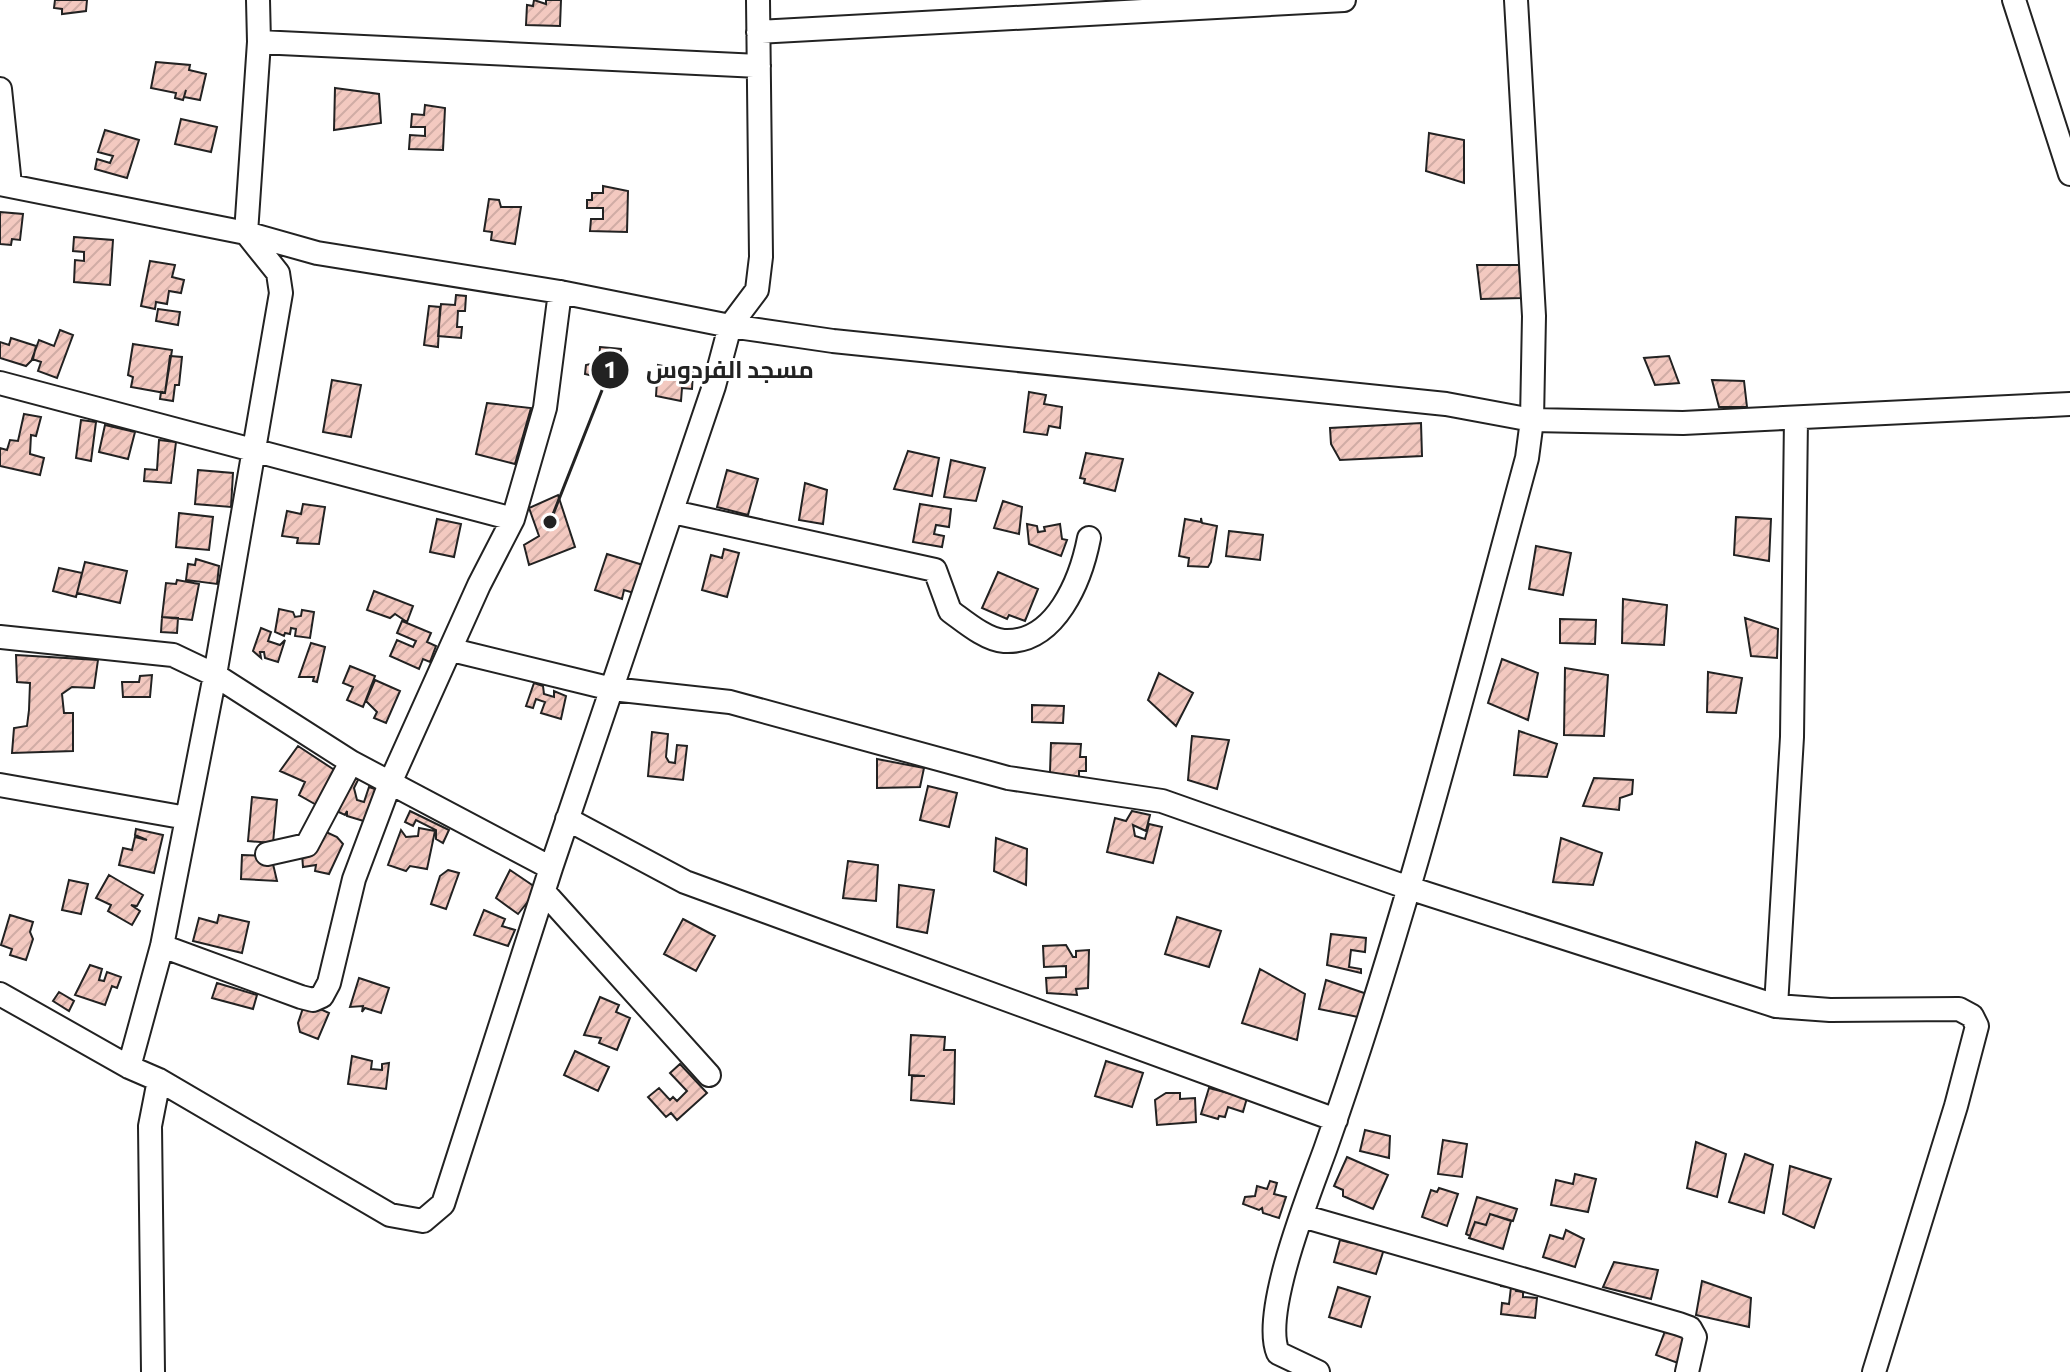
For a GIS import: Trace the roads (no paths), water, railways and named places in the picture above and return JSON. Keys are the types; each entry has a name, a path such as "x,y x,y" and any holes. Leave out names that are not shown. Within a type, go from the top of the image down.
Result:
{"street":[{"path":"129,1067 162,946 215,675 281,293 278,273 246,233 259,42 258,0"},
{"path":"0,994 129,1067 159,1080 390,1215 423,1221 443,1204 567,819 673,512 730,326 757,290 761,257 758,0"},
{"path":"758,32 1344,0"},
{"path":"1318,1372 1278,1353 1272,1339 1274,1311 1409,888 1527,458 1532,420 1534,316 1516,0"},
{"path":"2014,0 2070,174"},
{"path":"259,42 759,66"},
{"path":"0,89 5,184 246,233 317,253 560,292 730,326 865,345 1446,404 1532,420 1683,423 2070,404"},
{"path":"162,946 301,997 313,1000 322,996 329,983 354,879 390,783 479,585 513,519 545,408 560,292"},
{"path":"0,383 513,519"},
{"path":"1776,1006 1792,737 1796,418"},
{"path":"673,512 935,570 950,611 1002,642 1025,639 1053,622 1069,594 1089,538"},
{"path":"0,637 173,655 215,675 351,762 551,868"},
{"path":"452,650 612,689 730,702 1008,778 1162,801 1409,888 1776,1006 1830,1010 1959,1009 1972,1016 1977,1026 1956,1106 1874,1372"},
{"path":"267,854 307,845 351,762"},
{"path":"0,785 187,818"},
{"path":"567,819 685,882 1336,1120"},
{"path":"545,893 709,1075"},
{"path":"153,1372 150,1126 159,1080"},
{"path":"1302,1216 1690,1328 1695,1337 1687,1372"}],"place":[{"name":"مسجد الفردوس","path":"550,522"}]}
